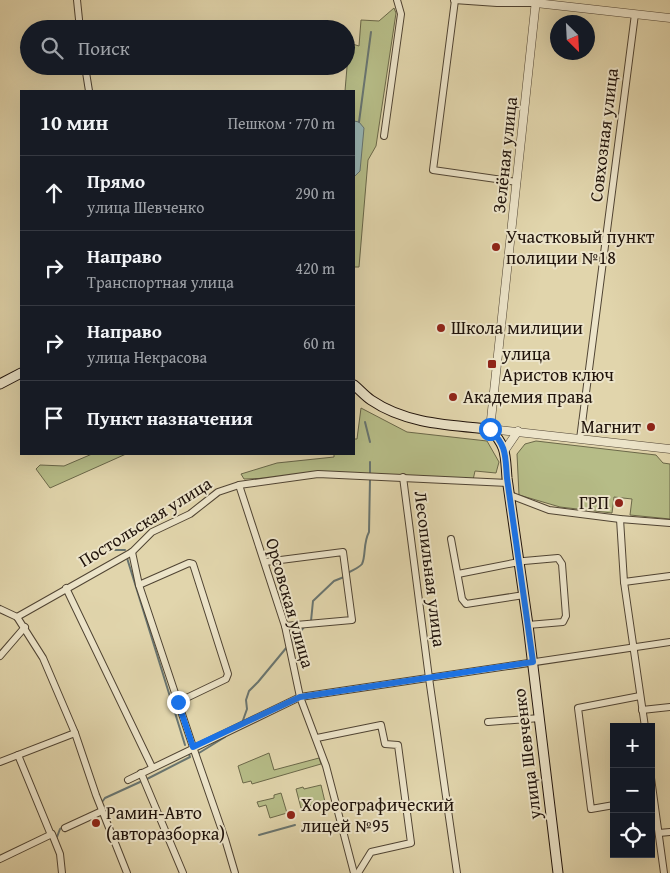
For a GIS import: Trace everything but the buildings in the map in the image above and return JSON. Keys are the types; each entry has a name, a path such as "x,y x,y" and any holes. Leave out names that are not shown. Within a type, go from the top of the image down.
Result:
{"main road":[{"path":"0,384 20,374"},
{"path":"355,386 372,400 396,413 425,422 490,429 505,450"},
{"name":"улица Шевченко","path":"505,450 558,873"}],"street":[{"path":"77,0 79,20"},
{"path":"384,136 400,14 397,0"},
{"path":"517,182 433,170 455,0 497,3 536,2 670,18"},
{"name":"Зелёная улица","path":"490,429 536,2"},
{"name":"Совхозная улица","path":"580,439 635,14"},
{"path":"86,75 89,90"},
{"path":"490,429 667,449"},
{"path":"505,450 518,431"},
{"name":"Постольская улица","path":"17,617 132,552 152,532 190,514 218,492 239,484 318,474 508,483"},
{"name":"Лесопильная улица","path":"403,477 457,873"},
{"name":"Орсовская улица","path":"239,484 285,626 300,697 326,766 354,873"},
{"path":"510,495 549,510 620,520 670,523"},
{"path":"620,520 624,582 644,723"},
{"path":"451,539 462,599 466,604 524,595"},
{"path":"132,552 140,585 235,873"},
{"path":"265,562 343,552 352,620 285,626"},
{"path":"458,574 558,558 562,564 566,616 563,622 528,625"},
{"path":"140,585 188,563 193,564 228,674 226,680 178,702"},
{"path":"624,582 670,576"},
{"path":"66,588 152,767"},
{"path":"0,609 17,617 43,658 75,733 102,811 128,873"},
{"path":"0,656 25,628"},
{"path":"128,780 300,697 670,642"},
{"path":"610,806 591,809 578,708 640,696"},
{"path":"642,710 670,707"},
{"path":"488,722 540,718"},
{"path":"317,738 381,725 385,744 398,745 411,843 371,852 358,873"},
{"path":"0,762 75,733"},
{"path":"18,755 60,854 62,873"},
{"path":"141,773 184,873"},
{"path":"655,810 664,873"},
{"path":"65,828 102,811"},
{"path":"659,833 670,832"},
{"path":"0,859 52,835"}],"green space":[{"path":"394,8 396,13 376,146 368,160 359,267 355,267 355,90 345,90 346,75 355,75 355,45 359,46 361,20 379,21"},
{"path":"361,408 407,432 487,441 499,462 496,473 475,471 473,480 354,475 244,479 241,474 277,463 334,457 334,455 355,455 355,439 357,439"},
{"path":"536,441 656,455 663,463 670,464 670,519 630,515 632,499 614,497 612,513 560,507 519,495 517,454 525,444"},
{"path":"90,455 124,455 50,488 36,469 40,465 64,466"},
{"path":"269,753 274,770 319,758 321,764 252,784 251,781 243,783 238,766"},
{"path":"321,785 325,802 301,808 296,789"},
{"path":"281,793 287,813 270,818 266,805 259,807 257,802 274,798 274,795"}],"water":[{"path":"355,121 359,122 364,128 360,171 355,176"}],"waterway":[{"path":"359,122 371,32"},
{"path":"365,422 370,442"},
{"path":"370,462 370,474"},
{"path":"348,573 361,565 363,561 369,532 370,479"},
{"path":"115,550 125,550"},
{"path":"127,558 185,745"},
{"path":"311,621 313,601 334,581 344,577"},
{"path":"291,643 304,627"},
{"path":"242,723 247,709 246,700 249,691 287,647"},
{"path":"199,753 225,737"},
{"path":"147,779 190,757 189,754"},
{"path":"102,802 105,798 140,782"},
{"path":"259,835 295,825"},
{"path":"57,837 60,829 63,827"}],"place":[{"name":"Участковый пункт полиции №18","path":"496,247"},
{"name":"Школа милиции","path":"441,328"},
{"name":"улица Аристов ключ","path":"492,364"},
{"name":"Академия права","path":"453,397"},
{"name":"Магнит","path":"651,427"},
{"name":"ГРП","path":"619,503"},
{"name":"Хореографический лицей №95","path":"291,815"},
{"name":"Рамин-Авто (авторазборка)","path":"96,823"}],"route":[{"path":"178,702 193,747 300,697 533,662 507,478 505,450 490,429"}]}
